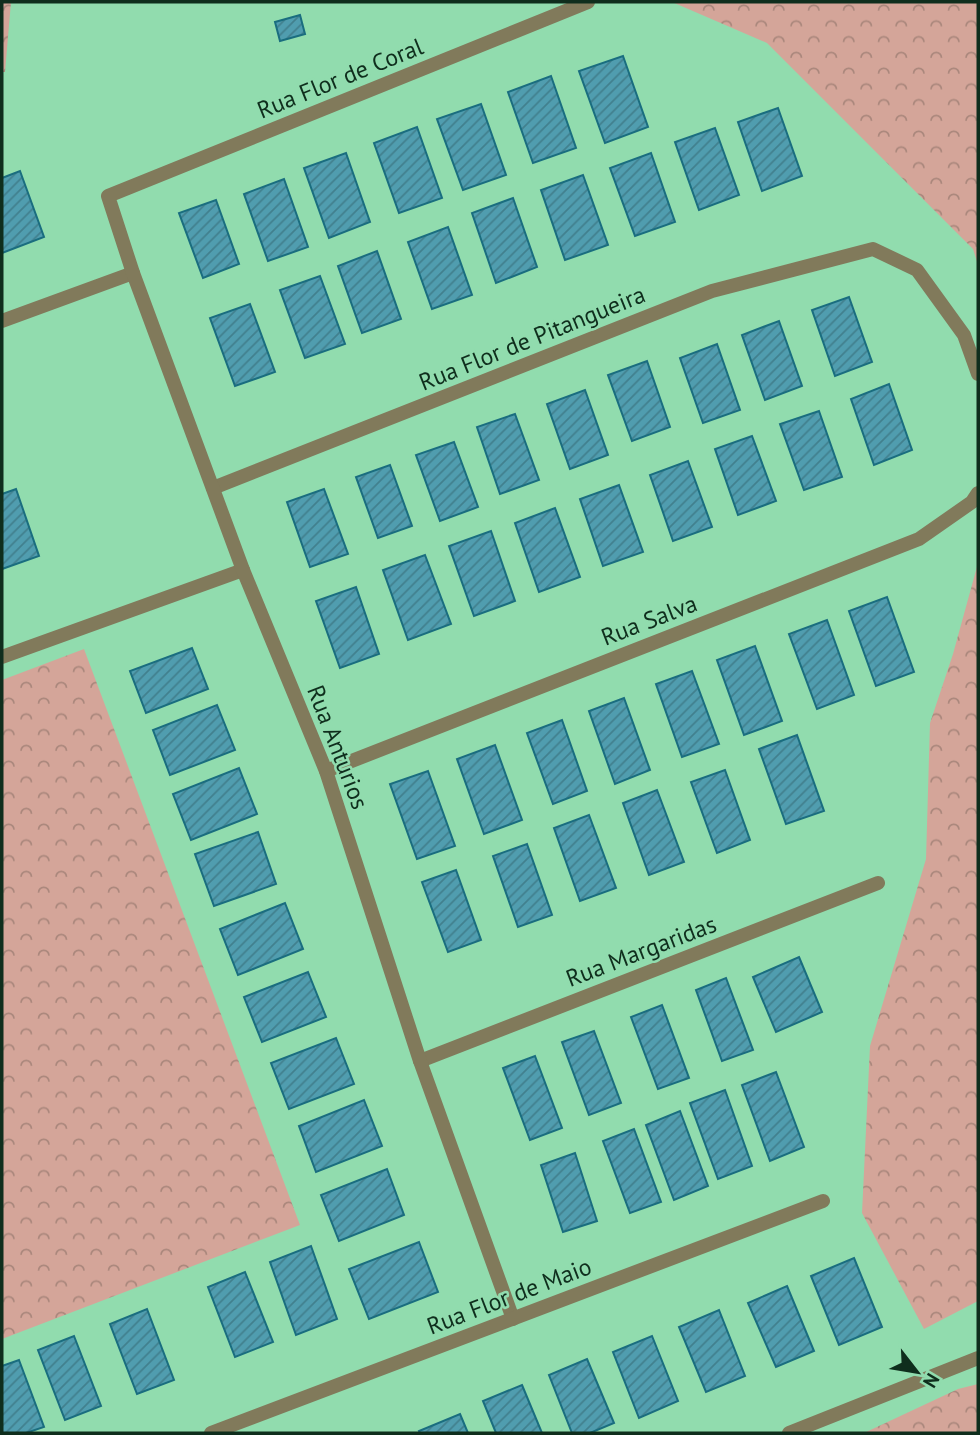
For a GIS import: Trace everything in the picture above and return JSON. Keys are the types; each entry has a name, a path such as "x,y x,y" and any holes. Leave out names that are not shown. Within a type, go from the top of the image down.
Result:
{"street":[{"name":"Rua Flor de Coral","path":"108,196 589,2"},
{"name":"Rua Anturios","path":"108,196 133,273 243,570 326,771 420,1061 513,1319"},
{"name":"Rua Flor de Pitangueira","path":"214,488 712,291 873,249 917,270 964,335 978,374"},
{"path":"2,321 133,273"},
{"name":"Rua Salva","path":"326,771 919,540 972,502 978,494"},
{"path":"2,657 243,570"},
{"name":"Rua Margaridas","path":"420,1061 878,883"},
{"name":"Rua Flor de Maio","path":"211,1433 823,1201"},
{"path":"789,1433 978,1358"}],"green space":[{"path":"2,2 11,2 5,72 2,72"},
{"path":"672,2 978,2 978,265 973,249 767,43"},
{"path":"978,563 978,1301 924,1329 862,1213 870,1046 926,859 930,723 953,654"},
{"path":"84,649 300,1225 2,1339 2,680"},
{"path":"978,1384 978,1433 864,1433 958,1389"}],"building":[{"path":"300,15 305,34 280,41 275,22"},
{"path":"623,56 648,127 605,143 579,71"},
{"path":"551,76 576,148 533,163 508,92"},
{"path":"481,104 506,175 463,190 437,119"},
{"path":"778,108 802,176 762,191 738,122"},
{"path":"417,127 442,198 399,213 374,143"},
{"path":"715,128 739,195 699,210 675,142"},
{"path":"346,153 370,222 329,238 304,168"},
{"path":"651,153 675,222 635,236 610,168"},
{"path":"20,171 44,237 2,253 2,178"},
{"path":"583,175 608,245 565,260 541,190"},
{"path":"284,179 308,247 268,261 244,194"},
{"path":"513,198 537,267 496,283 472,213"},
{"path":"216,200 239,264 203,278 179,213"},
{"path":"448,227 472,295 432,309 408,242"},
{"path":"377,251 401,319 362,333 338,266"},
{"path":"320,276 345,344 305,358 280,290"},
{"path":"849,297 872,362 835,376 812,310"},
{"path":"250,304 275,372 235,386 210,318"},
{"path":"779,321 802,386 765,400 742,335"},
{"path":"717,344 740,410 703,423 680,358"},
{"path":"647,361 670,427 632,441 608,375"},
{"path":"889,384 912,450 874,465 851,399"},
{"path":"585,390 608,455 570,469 547,404"},
{"path":"819,411 842,477 804,490 780,424"},
{"path":"515,414 539,480 500,494 477,427"},
{"path":"752,436 776,501 738,515 715,449"},
{"path":"454,442 478,507 440,521 416,455"},
{"path":"688,461 712,527 673,541 650,475"},
{"path":"390,465 412,526 378,538 356,477"},
{"path":"619,485 643,552 603,566 580,499"},
{"path":"16,489 39,556 2,569 2,494"},
{"path":"324,489 348,554 310,567 287,502"},
{"path":"555,508 580,577 539,592 515,523"},
{"path":"491,531 515,601 474,616 449,546"},
{"path":"425,555 451,624 408,640 383,570"},
{"path":"356,587 379,654 340,668 316,601"},
{"path":"887,597 914,672 876,686 849,611"},
{"path":"827,620 854,695 817,709 789,634"},
{"path":"755,646 782,721 744,735 717,660"},
{"path":"192,648 208,689 146,713 130,671"},
{"path":"692,671 719,744 682,757 656,684"},
{"path":"624,698 650,770 615,784 589,711"},
{"path":"217,705 235,750 170,775 153,730"},
{"path":"562,720 587,791 553,804 527,733"},
{"path":"797,735 824,811 786,824 759,749"},
{"path":"495,745 522,820 484,834 457,759"},
{"path":"239,768 257,814 191,840 173,794"},
{"path":"725,770 750,840 717,853 691,782"},
{"path":"428,771 455,846 417,859 390,784"},
{"path":"657,790 684,862 649,875 623,803"},
{"path":"589,815 616,888 580,901 554,828"},
{"path":"258,832 276,884 214,906 195,854"},
{"path":"527,844 552,915 518,927 493,856"},
{"path":"456,870 481,940 448,952 422,882"},
{"path":"285,903 303,949 238,975 220,929"},
{"path":"799,957 822,1012 776,1032 753,977"},
{"path":"308,972 326,1017 262,1042 244,997"},
{"path":"726,978 753,1050 722,1061 696,990"},
{"path":"662,1005 689,1078 658,1089 631,1017"},
{"path":"594,1031 621,1103 589,1115 562,1042"},
{"path":"336,1038 354,1084 289,1109 271,1063"},
{"path":"535,1056 562,1128 530,1140 503,1068"},
{"path":"776,1072 804,1147 770,1161 742,1085"},
{"path":"725,1090 752,1166 718,1179 690,1103"},
{"path":"364,1100 382,1146 316,1172 299,1126"},
{"path":"680,1111 708,1186 674,1200 646,1125"},
{"path":"634,1129 661,1202 630,1213 603,1141"},
{"path":"575,1153 597,1221 563,1232 541,1165"},
{"path":"387,1169 404,1215 339,1241 321,1195"},
{"path":"419,1242 438,1292 369,1319 349,1269"},
{"path":"311,1246 337,1319 296,1335 270,1262"},
{"path":"854,1258 882,1327 839,1345 811,1276"},
{"path":"245,1272 273,1342 235,1357 208,1287"},
{"path":"787,1286 814,1351 776,1367 748,1303"},
{"path":"147,1309 174,1380 137,1394 110,1324"},
{"path":"719,1310 745,1376 706,1392 679,1327"},
{"path":"74,1336 101,1406 65,1420 38,1350"},
{"path":"652,1336 678,1401 639,1418 613,1352"},
{"path":"587,1359 614,1423 590,1433 572,1433 549,1375"},
{"path":"19,1360 44,1427 26,1433 2,1433 2,1366"},
{"path":"522,1385 542,1433 496,1433 483,1401"},
{"path":"460,1414 468,1433 419,1431"}]}
